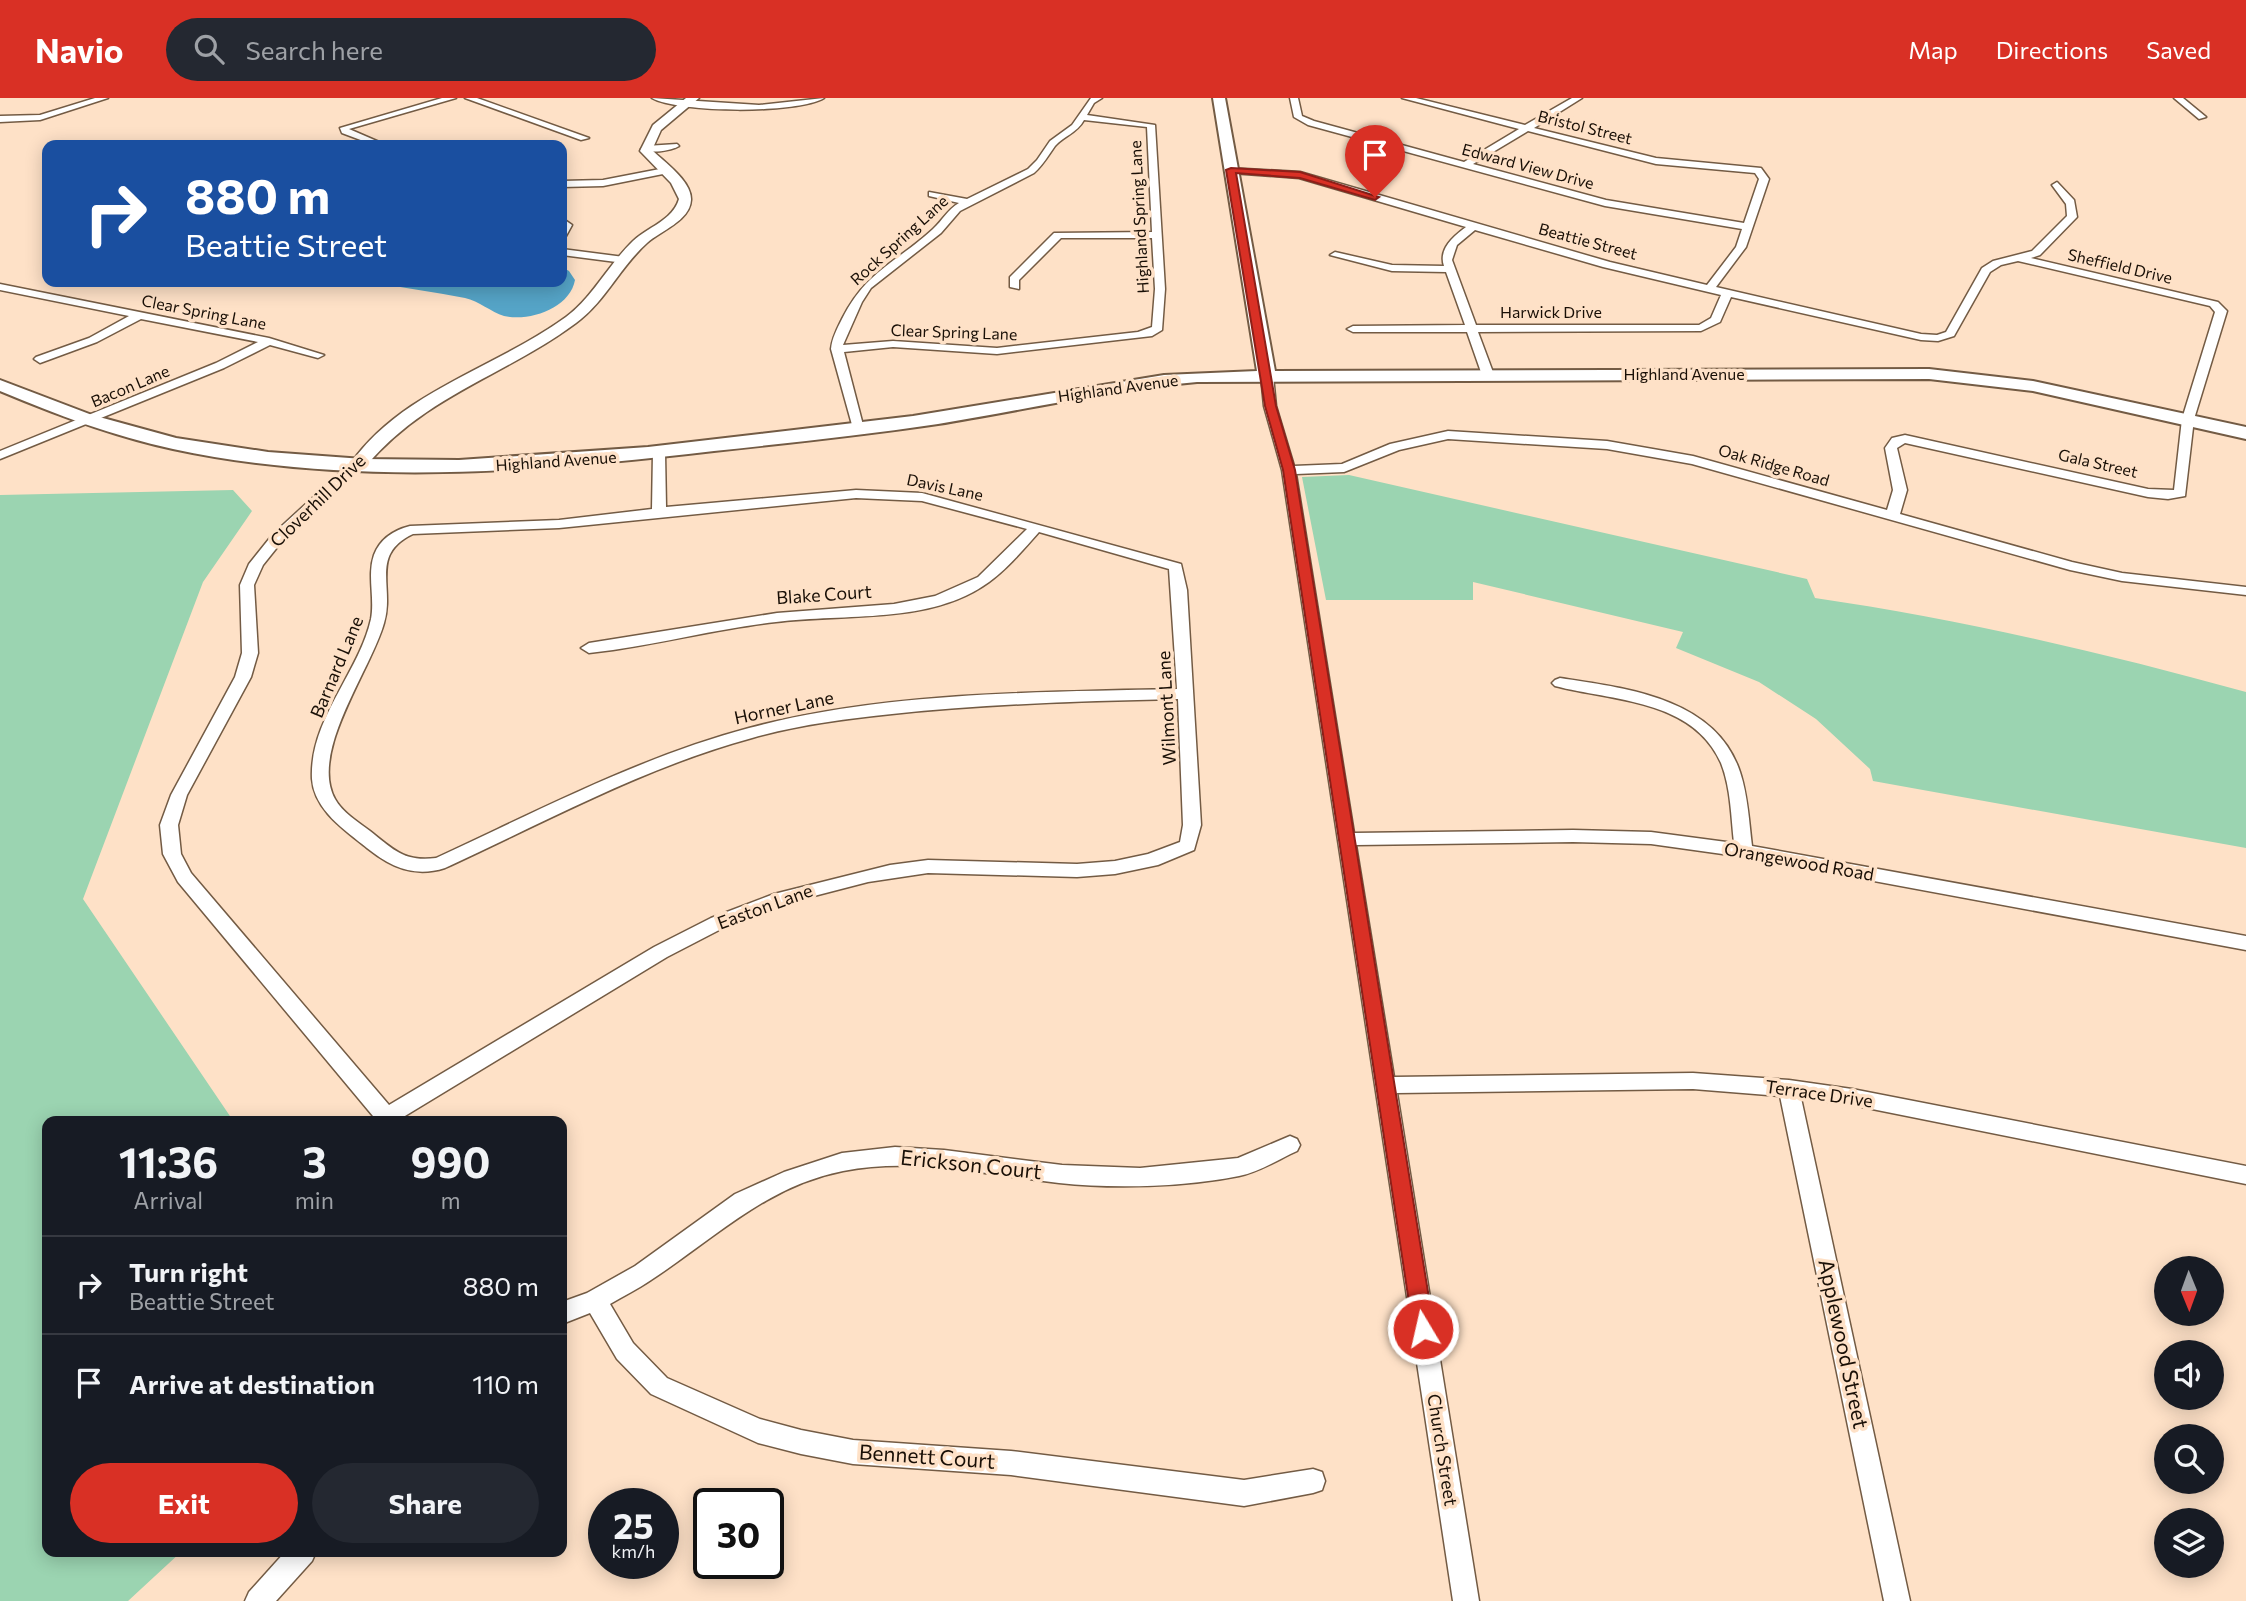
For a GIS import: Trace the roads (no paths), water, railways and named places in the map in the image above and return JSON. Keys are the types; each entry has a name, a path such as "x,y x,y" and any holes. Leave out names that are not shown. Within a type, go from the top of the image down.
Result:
{"main road":[{"name":"Church Street","path":"1219,98 1267,376"},
{"name":"Highland Avenue","path":"0,385 88,421 178,444 359,463 501,465 659,453 940,418 1143,381 1267,376 1929,374 2033,386 2246,433"}],"street":[{"path":"0,119 23,121 104,98"},
{"path":"369,140 345,131 344,128 452,98"},
{"path":"469,98 584,138"},
{"path":"656,98 761,107 782,106 820,98"},
{"name":"Rock Spring Lane","path":"838,349 838,339 867,286 936,231 966,202 1013,183 1031,172 1054,143 1076,127 1091,101 1098,98"},
{"name":"Edward View Drive","path":"1294,98 1298,117 1302,120 1605,203 1749,227"},
{"name":"Bristol Street","path":"1406,98 1656,161 1758,170 1765,179 1749,227"},
{"path":"1465,165 1578,98"},
{"path":"2178,98 2202,117"},
{"path":"674,146 646,149 652,132 691,100"},
{"name":"Highland Spring Lane","path":"1080,117 1151,125 1160,289 1158,328 1152,333"},
{"name":"Cloverhill Drive","path":"386,1116 184,877 172,854 169,825 179,794 243,677 250,653 247,585 256,564 278,537 359,463 383,436 415,410 512,358 575,317 603,289 642,239 676,216 683,208 685,197 682,187 646,149"},
{"name":"Beattie Street","path":"1231,170 1300,175 1607,265 1921,338 1938,338 1950,334 1986,270 1997,263 2019,258"},
{"path":"567,184 603,183 665,172"},
{"path":"2019,258 2036,253 2072,217 2072,203 2057,186"},
{"path":"932,194 966,202"},
{"path":"1474,226 1454,239 1448,250 1449,269 1488,375"},
{"path":"1710,288 1741,247 1749,227"},
{"path":"1015,287 1014,279 1058,235 1156,235"},
{"path":"567,253 624,260"},
{"path":"1335,255 1392,268 1449,269"},
{"name":"Sheffield Drive","path":"2019,258 2214,304"},
{"name":"Clear Spring Lane","path":"0,287 269,341 318,355"},
{"name":"Harwick Drive","path":"1353,329 1702,328 1716,320 1728,292"},
{"name":"Gala Street","path":"1892,517 1900,490 1891,448 1896,441 1917,440 2168,495 2180,493 2188,419 2221,311 2214,304"},
{"path":"40,359 93,340 140,316"},
{"name":"Clear Spring Lane","path":"838,349 893,344 997,351 1152,333"},
{"name":"Bacon Lane","path":"0,456 40,443 152,391 223,366 269,341"},
{"path":"838,349 858,429"},
{"name":"Church Street","path":"1267,376 1270,406 1289,470 1466,1601"},
{"name":"Oak Ridge Road","path":"1289,470 1343,468 1395,447 1448,435 1559,441 1646,451 1693,460 2024,555 2122,577 2246,591"},
{"path":"659,453 659,512"},
{"name":"Davis Lane","path":"659,512 856,494 922,497 1157,559 1176,567"},
{"name":"Barnard Lane","path":"415,868 399,863 340,817 325,798 319,776 321,752 379,618 378,580 382,552 388,540 410,530 532,526 659,512"},
{"name":"Blake Court","path":"589,648 639,643 776,618 882,610 930,603 962,592 991,576 1036,527"},
{"name":"Wilmont Lane","path":"1176,567 1180,578 1192,825 1188,846"},
{"path":"1560,683 1625,694 1674,709 1712,736 1728,760 1736,790 1744,851"},
{"name":"Horner Lane","path":"415,868 439,864 658,764 733,738 797,722 976,701 1049,696 1185,694"},
{"name":"Orangewood Road","path":"1346,839 1573,836 1651,838 1744,851 2246,943"},
{"name":"Easton Lane","path":"394,1116 641,963 719,922 806,890 892,871 946,866 1057,872 1096,871 1150,861 1188,846"},
{"name":"Terrace Drive","path":"1385,1085 1693,1081 1789,1088 1852,1097 2246,1175"},
{"name":"Applewood Street","path":"1789,1088 1897,1601"},
{"name":"Erickson Court","path":"567,1312 595,1300 643,1273 743,1201 792,1179 842,1162 895,1156 944,1159 1062,1174 1140,1177 1240,1167 1290,1145"},
{"name":"Bennett Court","path":"595,1300 625,1351 659,1386 758,1431 790,1440 853,1452 1010,1463 1244,1493 1313,1481"},
{"path":"258,1601 298,1557"}],"water":[{"path":"567,270 575,280 572,290 557,305 537,315 525,317 504,316 465,298 402,287 567,287"}]}
